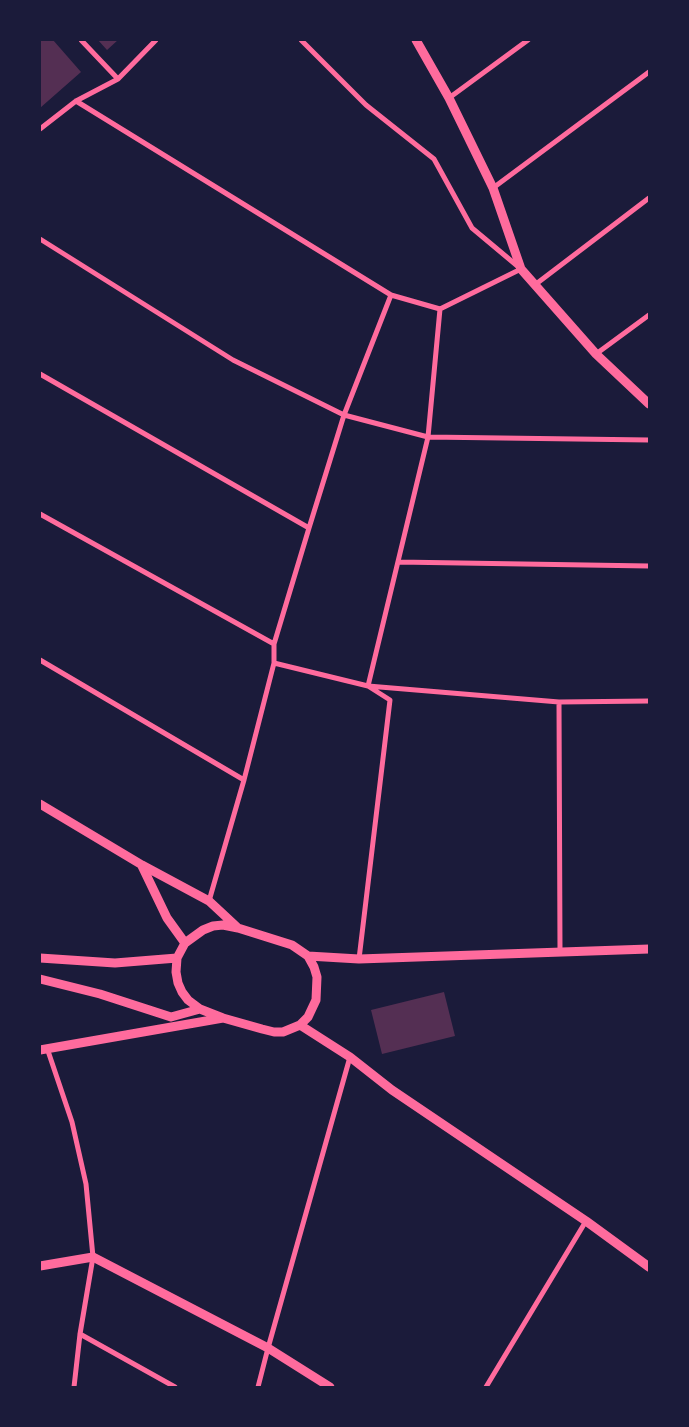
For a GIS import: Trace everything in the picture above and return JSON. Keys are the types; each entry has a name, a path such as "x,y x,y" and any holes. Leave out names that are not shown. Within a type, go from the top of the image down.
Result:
{"street":[{"path":"81,40 118,79"},
{"path":"40,129 76,101 118,79 156,40"},
{"path":"301,40 366,105 434,159 472,228 521,269 596,354 649,404"},
{"path":"416,40 449,98 494,188 521,269"},
{"path":"449,98 528,40"},
{"path":"494,188 649,72"},
{"path":"76,101 392,295 440,309 521,269"},
{"path":"536,284 649,198"},
{"path":"40,239 233,360 344,415 428,438 649,440"},
{"path":"209,901 244,780 274,663 274,644 309,528 344,415 392,295"},
{"path":"368,686 428,438 440,309"},
{"path":"596,354 649,315"},
{"path":"40,374 309,528"},
{"path":"40,514 274,644"},
{"path":"398,562 649,566"},
{"path":"40,660 244,780"},
{"path":"274,663 368,686 559,702 649,701"},
{"path":"359,959 390,700 368,686"},
{"path":"559,702 560,952"},
{"path":"40,804 142,865 209,901 238,928"},
{"path":"142,865 167,918 185,943"},
{"path":"223,925 238,928 292,945 308,956 317,976 316,1000 308,1016 300,1025 291,1029 274,1032 224,1018 200,1008 188,1000 182,992 176,972 178,958 185,943 194,935 213,926 223,925"},
{"path":"308,956 359,959 649,949"},
{"path":"40,958 115,963 178,958"},
{"path":"40,979 100,994 171,1017 200,1008"},
{"path":"74,1387 80,1334 93,1257 86,1184 72,1122 44,1049 224,1018"},
{"path":"300,1025 350,1057 392,1090 586,1221 649,1267"},
{"path":"258,1387 350,1057"},
{"path":"486,1387 586,1221"},
{"path":"40,1266 93,1257 268,1348 330,1387"},
{"path":"80,1334 175,1387"}],"building":[{"path":"40,40 53,40 81,72 40,108"},
{"path":"98,40 118,40 107,50"},
{"path":"444,992 455,1036 382,1054 371,1010"}]}
